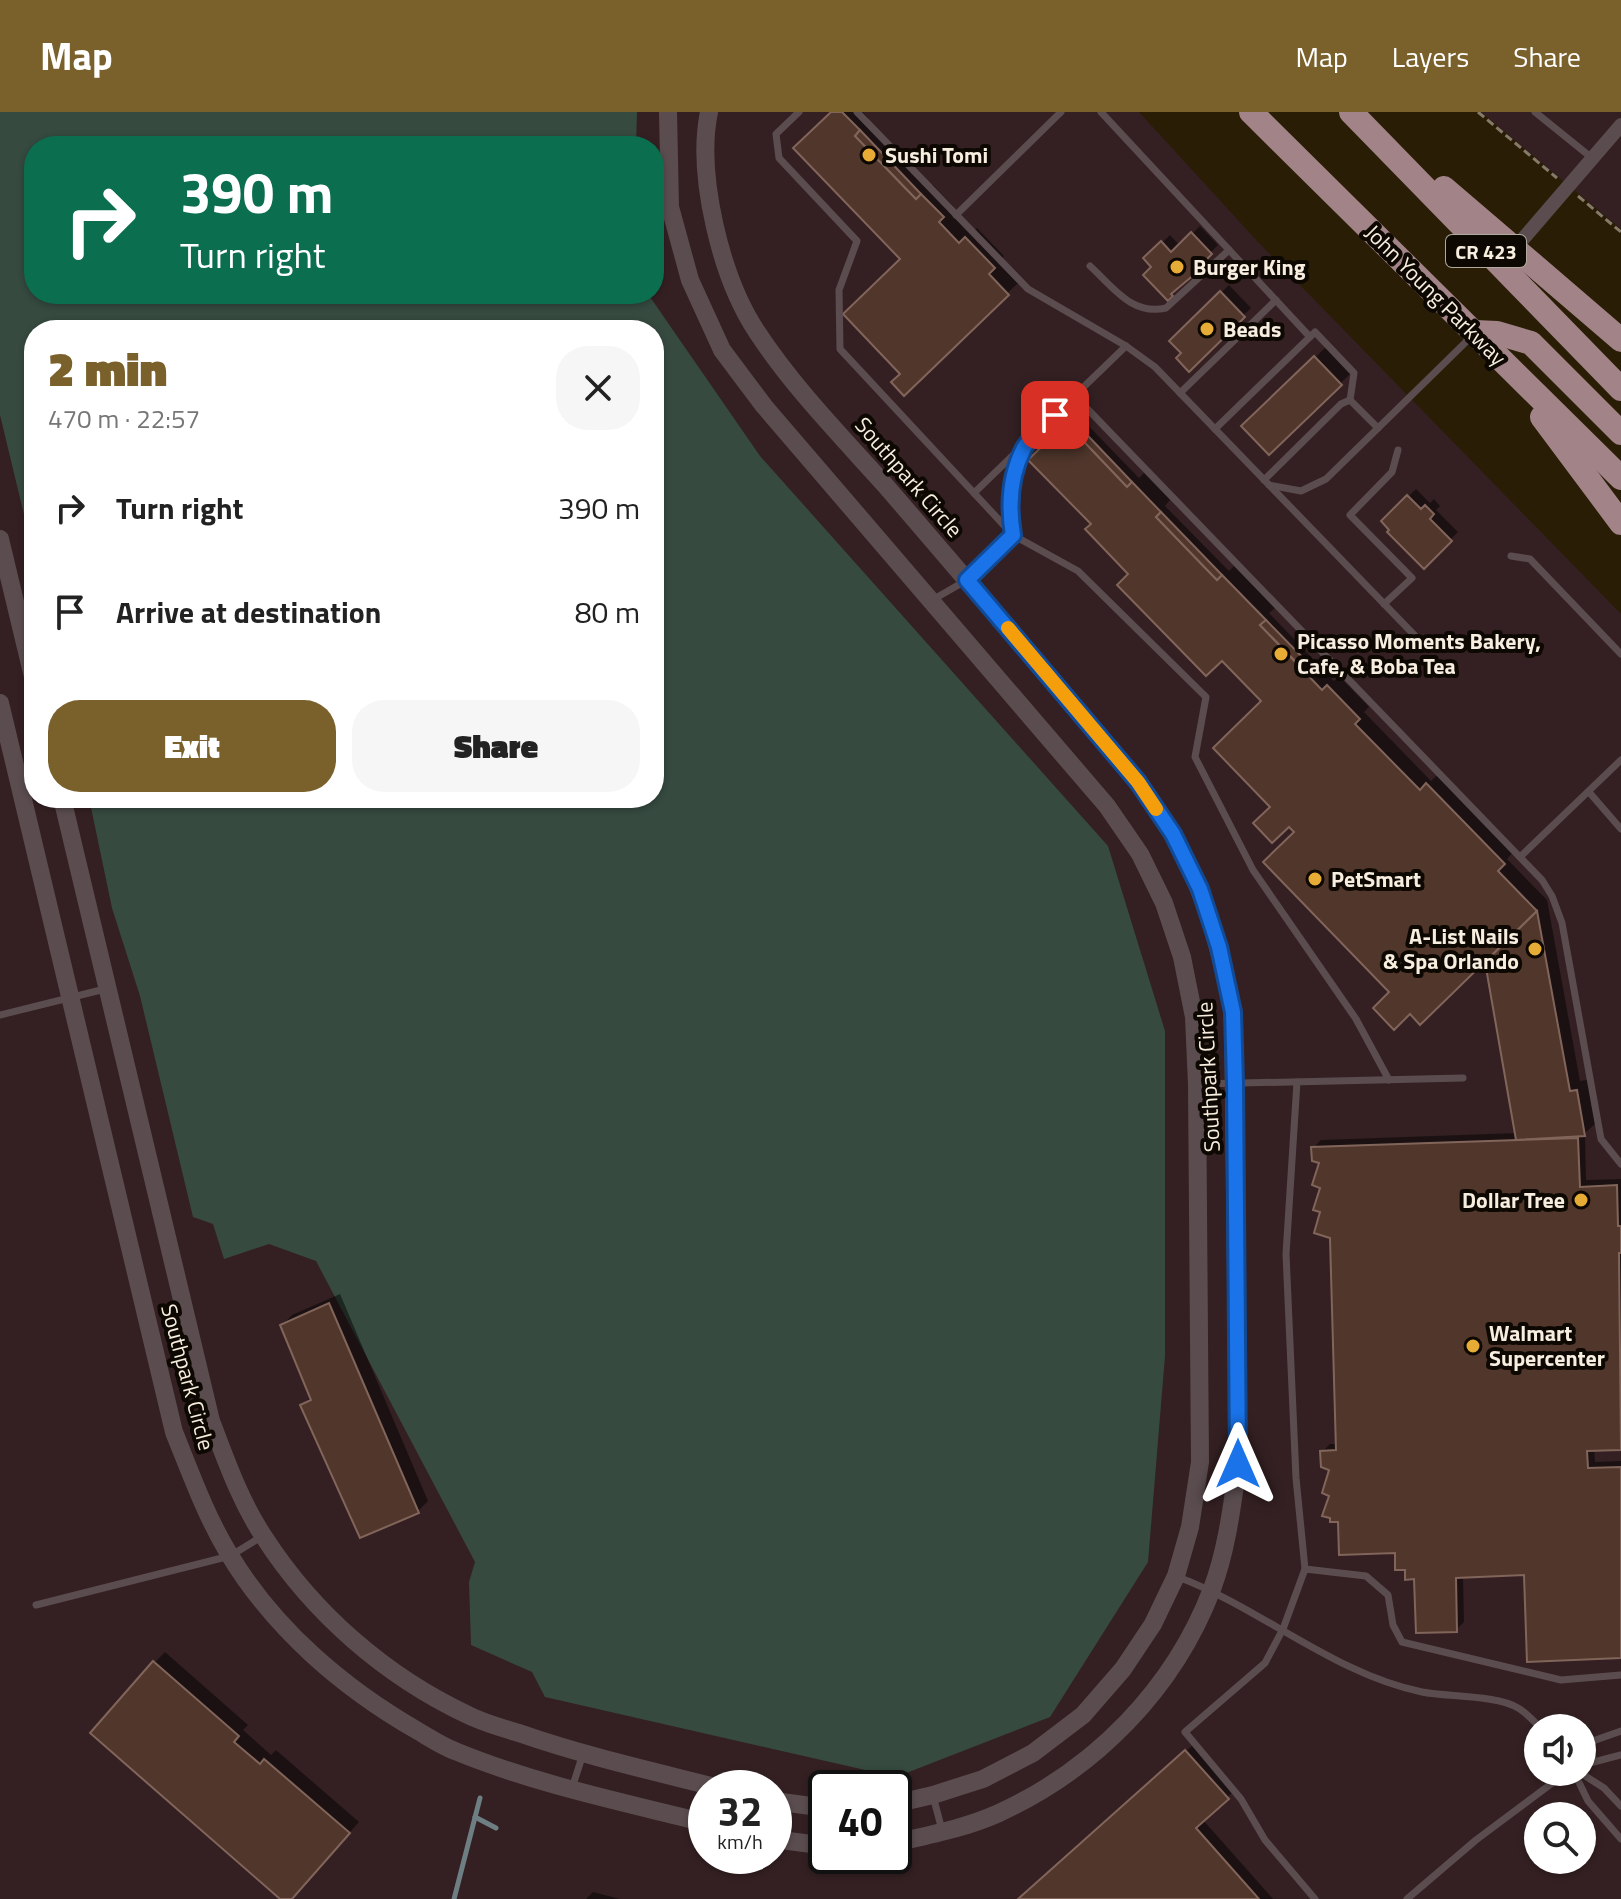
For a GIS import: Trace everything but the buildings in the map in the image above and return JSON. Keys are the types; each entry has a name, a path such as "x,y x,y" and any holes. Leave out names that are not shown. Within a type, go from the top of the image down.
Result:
{"highway":[{"name":"John Young Parkway","path":"1251,112 1621,478"},
{"path":"1352,112 1516,247 1621,340"},
{"name":"CR 423","path":"1352,112 1621,389"},
{"path":"1475,332 1497,333 1531,343 1621,433"},
{"path":"1496,354 1621,523"}],"street":[{"name":"Southpark Circle","path":"668,112 670,207 690,280 722,350 764,406 1107,806 1140,854 1164,903 1182,957 1194,1017 1200,1462 1190,1527 1176,1576 1138,1647 1083,1715 1033,1753 983,1779 912,1800"},
{"name":"Southpark Circle","path":"709,112 705,128 708,201 726,267 755,330 794,382 1138,782 1173,834 1200,889 1219,947 1233,1012 1238,1464 1228,1534 1212,1590 1186,1643 1153,1692 1110,1743 1053,1786 997,1814 912,1839"},
{"path":"1516,247 1621,125"},
{"path":"0,539 24,639"},
{"name":"Southpark Circle","path":"0,703 24,802"},
{"name":"Southpark Circle","path":"25,808 174,1432 202,1503 230,1556 266,1605 304,1648 343,1682 452,1751 572,1788 688,1818"},
{"name":"Southpark Circle","path":"64,808 211,1421 237,1487 263,1536 295,1581 331,1620 367,1651 415,1685 468,1716 583,1754 688,1780"}],"lane":[{"path":"799,112 776,134 779,158 857,241 839,290 840,349 1013,535 1078,571 1206,697 1195,757 1253,870 1356,1019 1389,1080"},
{"path":"956,215 1061,112"},
{"path":"1101,112 1310,337"},
{"path":"1535,112 1593,159"},
{"path":"861,113 1028,289 1126,346 1155,367 1421,642"},
{"path":"1090,266 1134,307 1155,311 1166,308 1229,250"},
{"path":"1180,393 1276,300"},
{"path":"1215,429 1315,332 1354,373 1350,400"},
{"path":"1267,482 1301,491 1326,479 1475,332"},
{"path":"974,493 1126,346"},
{"path":"1074,395 1542,880 1562,923 1601,1139 1621,1164"},
{"path":"1350,400 1378,428"},
{"path":"1267,482 1341,404 1350,400"},
{"path":"1013,535 1011,486 1025,445"},
{"path":"1384,604 1412,578 1350,515 1392,472 1398,450"},
{"path":"932,600 967,580 1013,535"},
{"path":"1511,556 1530,559 1621,654"},
{"path":"1520,857 1621,760"},
{"path":"1589,792 1621,828"},
{"path":"0,1015 108,988"},
{"path":"1197,1084 1463,1078"},
{"path":"1297,1082 1286,1254 1296,1478 1305,1569 1283,1629 1265,1663 1185,1732 1241,1799 1274,1852 1315,1899"},
{"path":"36,1605 230,1556 263,1536"},
{"path":"1305,1569 1366,1576 1388,1595 1393,1625 1402,1642 1561,1680 1621,1675"},
{"path":"1176,1576 1212,1590 1374,1679 1423,1692 1474,1697 1517,1707 1525,1714"},
{"path":"1596,1740 1621,1731"},
{"path":"572,1788 583,1754"},
{"path":"1596,1761 1621,1755"},
{"path":"1596,1783 1621,1806"},
{"path":"1407,1899 1476,1840 1548,1786"},
{"path":"1582,1786 1588,1801 1621,1839"},
{"path":"933,1795 943,1832"}],"path":[{"path":"1478,112 1621,232"}],"shaded area":[{"path":"0,112 1139,112 1258,242 1621,614 1621,1899 0,1899"},
{"path":"1481,112 1621,112 1621,229"}],"green space":[{"path":"0,112 637,112 636,136 24,136 24,304 655,304 760,456 1108,846 1165,1031 1165,1356 1148,1562 1050,1717 912,1771 865,1770 545,1697 532,1672 471,1645 469,1582 475,1562 316,1261 269,1244 224,1259 213,1224 193,1217 140,996 112,908 91,808 664,808 664,320 24,320 24,515 0,415"}],"waterway":[{"path":"454,1899 480,1798"},
{"path":"475,1817 496,1828"}],"slow traffic":[{"path":"1008,628 1138,782 1156,809"}],"place":[{"name":"Sushi Tomi","path":"869,155"},
{"name":"Burger King","path":"1177,267"},
{"name":"Beads","path":"1207,329"},
{"name":"Picasso Moments Bakery, Cafe, & Boba Tea","path":"1281,654"},
{"name":"PetSmart","path":"1315,879"},
{"name":"A-List Nails & Spa Orlando","path":"1535,949"},
{"name":"Dollar Tree","path":"1581,1200"},
{"name":"Walmart Supercenter","path":"1473,1346"}],"route":[{"path":"1055,415 1025,445 1016,470 1011,486 1013,535 967,580 1138,782 1173,834 1200,889 1219,947 1233,1012 1238,1464"}]}
